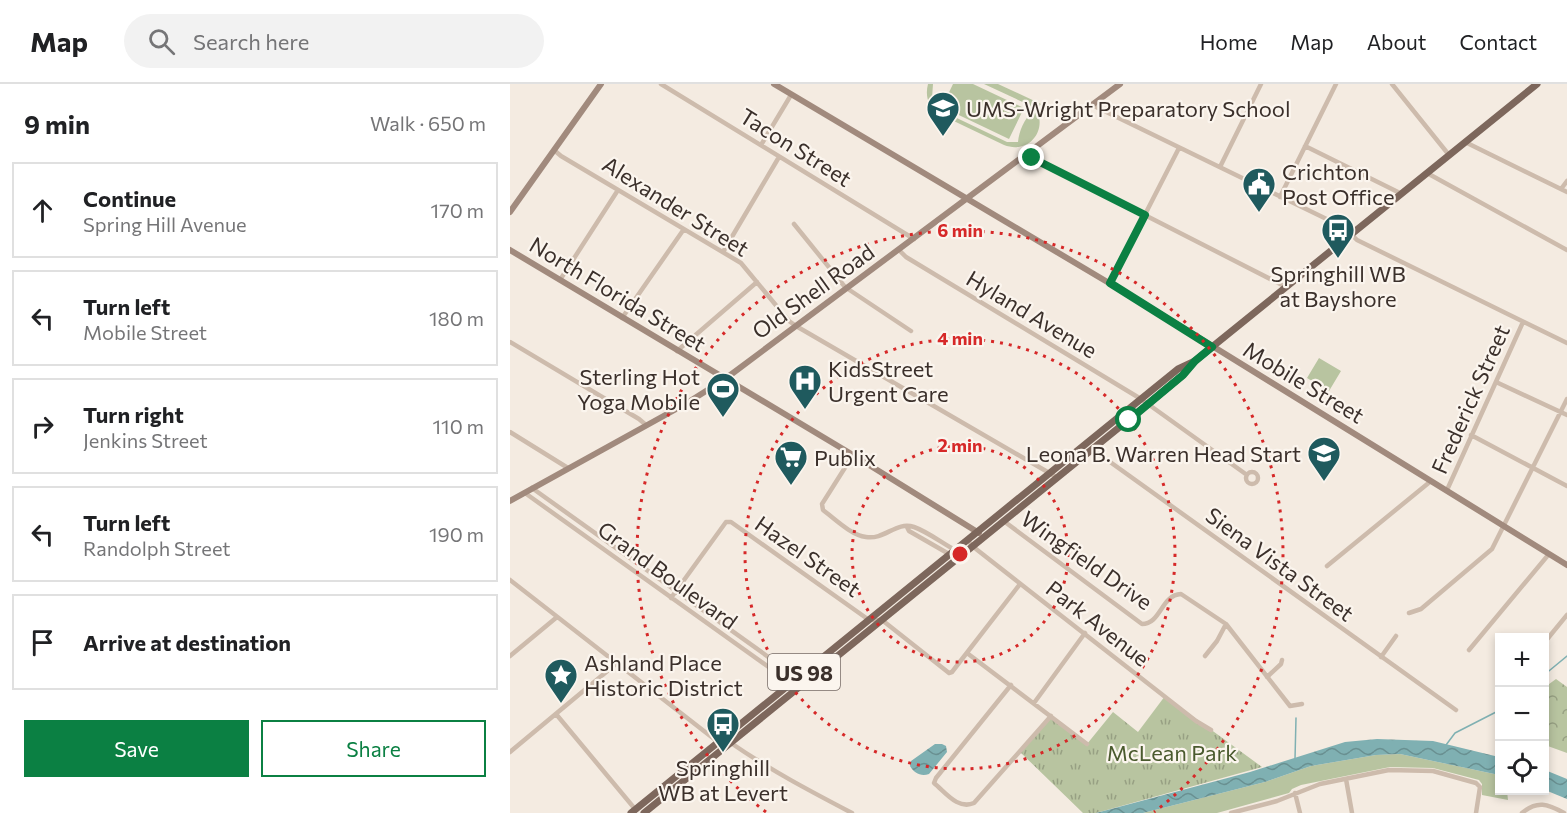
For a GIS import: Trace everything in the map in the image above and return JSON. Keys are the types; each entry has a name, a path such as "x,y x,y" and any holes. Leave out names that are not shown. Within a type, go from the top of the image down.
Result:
{"main road":[{"name":"US 98","path":"644,813 1005,522 1183,375 1212,347 1537,84"},
{"name":"US 98","path":"633,811 1178,369 1195,361"}],"street":[{"path":"510,213 601,84"},
{"name":"Tacon Street","path":"661,84 914,239"},
{"name":"Mobile Street","path":"774,84 1110,283 1567,565"},
{"name":"Old Shell Road","path":"510,501 687,403 724,379 1120,84"},
{"path":"1220,167 1261,84"},
{"path":"1280,197 1336,84"},
{"path":"1395,85 1449,155"},
{"path":"760,145 791,95"},
{"path":"1092,105 1345,228 1357,240 1567,343"},
{"path":"1465,142 1567,192"},
{"path":"1305,146 1402,194"},
{"path":"1110,283 1179,148"},
{"name":"Alexander Street","path":"554,150 745,267 789,321 796,326 1058,478"},
{"path":"1027,155 1286,287"},
{"path":"723,252 779,157"},
{"path":"1427,173 1567,250"},
{"path":"1561,189 1567,181"},
{"path":"560,280 618,190"},
{"path":"794,224 847,289 911,331"},
{"path":"622,318 684,229"},
{"name":"North Florida Street","path":"510,250 853,455 977,531 984,538"},
{"name":"Hyland Avenue","path":"899,250 1141,399 1247,475"},
{"path":"677,351 757,282"},
{"name":"Frederick Street","path":"1447,490 1523,322"},
{"path":"510,342 639,418 646,425"},
{"path":"1496,382 1567,415"},
{"path":"1409,614 1422,609 1492,549 1567,399"},
{"path":"510,432 568,468"},
{"path":"1472,435 1567,486"},
{"name":"Siena Vista Street","path":"1085,444 1456,710"},
{"path":"853,455 821,507 852,531 866,537 880,537 898,527 912,526 952,552"},
{"path":"1327,566 1431,480"},
{"name":"Grand Boulevard","path":"532,488 788,671 799,688"},
{"name":"Grand Boulevard","path":"525,493 784,678 793,681"},
{"name":"Hazel Street","path":"676,592 726,522 731,522 869,620"},
{"name":"Wingfield Drive","path":"1005,522 1142,624 1153,620 1173,594 1181,594 1226,624 1290,706 1302,704"},
{"name":"Park Avenue","path":"967,540 1020,584 1196,721 1211,730"},
{"path":"1469,650 1549,554"},
{"path":"510,580 717,742"},
{"path":"869,620 882,620 949,673 967,654 1020,584"},
{"path":"671,598 676,592"},
{"path":"1549,638 1567,615"},
{"path":"510,656 557,617"},
{"path":"1205,656 1217,641 1226,624"},
{"path":"1034,703 1085,633"},
{"path":"1382,657 1396,636"},
{"path":"967,654 1087,744"},
{"path":"1267,677 1281,664 1282,660"},
{"path":"510,752 617,663"},
{"path":"1011,686 936,778 934,783 960,805 966,806 974,803 1051,717"},
{"path":"556,714 633,811"},
{"path":"731,743 799,786 848,812"},
{"path":"1231,813 1277,801 1320,784 1389,770 1433,771 1476,783 1480,787 1476,813"},
{"path":"1346,779 1352,813"},
{"path":"1295,792 1300,813"},
{"path":"1522,813 1533,805 1541,804 1564,813"}],"green space":[{"path":"928,84 933,84 932,98 940,110 1007,142 1018,142 1022,125 1033,111 1027,104 984,84 998,84 1041,104 1037,110 1039,126 1037,134 1033,140 1020,147 1004,145 937,113 928,100"},
{"path":"953,84 973,84 1024,108 1009,139 942,107"},
{"path":"1319,358 1341,371 1329,391 1307,378"},
{"path":"1556,679 1567,687 1567,753 1549,746 1549,684"},
{"name":"McLean Park","path":"1165,696 1262,767 1096,813 1083,813 1020,752 1051,716 1087,744 1113,712 1138,732"},
{"path":"1400,754 1495,774 1495,795 1507,795 1508,800 1482,795 1482,784 1479,780 1433,768 1390,767 1301,785 1289,793 1217,813 1143,813 1265,782 1311,766 1376,755"}],"water":[{"path":"1377,739 1433,741 1495,756 1495,774 1400,754 1376,755 1311,766 1265,782 1143,813 1096,813 1250,772 1345,742"},
{"path":"935,744 946,746 947,752 929,774 921,775 910,766 911,761"},
{"path":"1549,772 1567,779 1567,799 1549,792"}],"waterway":[{"path":"1549,671 1567,656"},
{"path":"1446,745 1455,733 1495,713"},
{"path":"1295,759 1296,718"}],"place":[{"name":"UMS-Wright Preparatory School","path":"943,137"},
{"name":"Crichton Post Office","path":"1259,213"},
{"name":"Springhill WB at Bayshore","path":"1338,259"},
{"name":"KidsStreet Urgent Care","path":"805,410"},
{"name":"Sterling Hot Yoga Mobile","path":"723,418"},
{"name":"Leona B. Warren Head Start","path":"1324,482"},
{"name":"Publix","path":"791,486"},
{"name":"Ashland Place Historic District","path":"561,704"},
{"name":"Springhill WB at Levert","path":"723,753"}],"route":[{"path":"1032,158 1145,215 1110,283 1212,347 1183,375 1129,420"}]}
